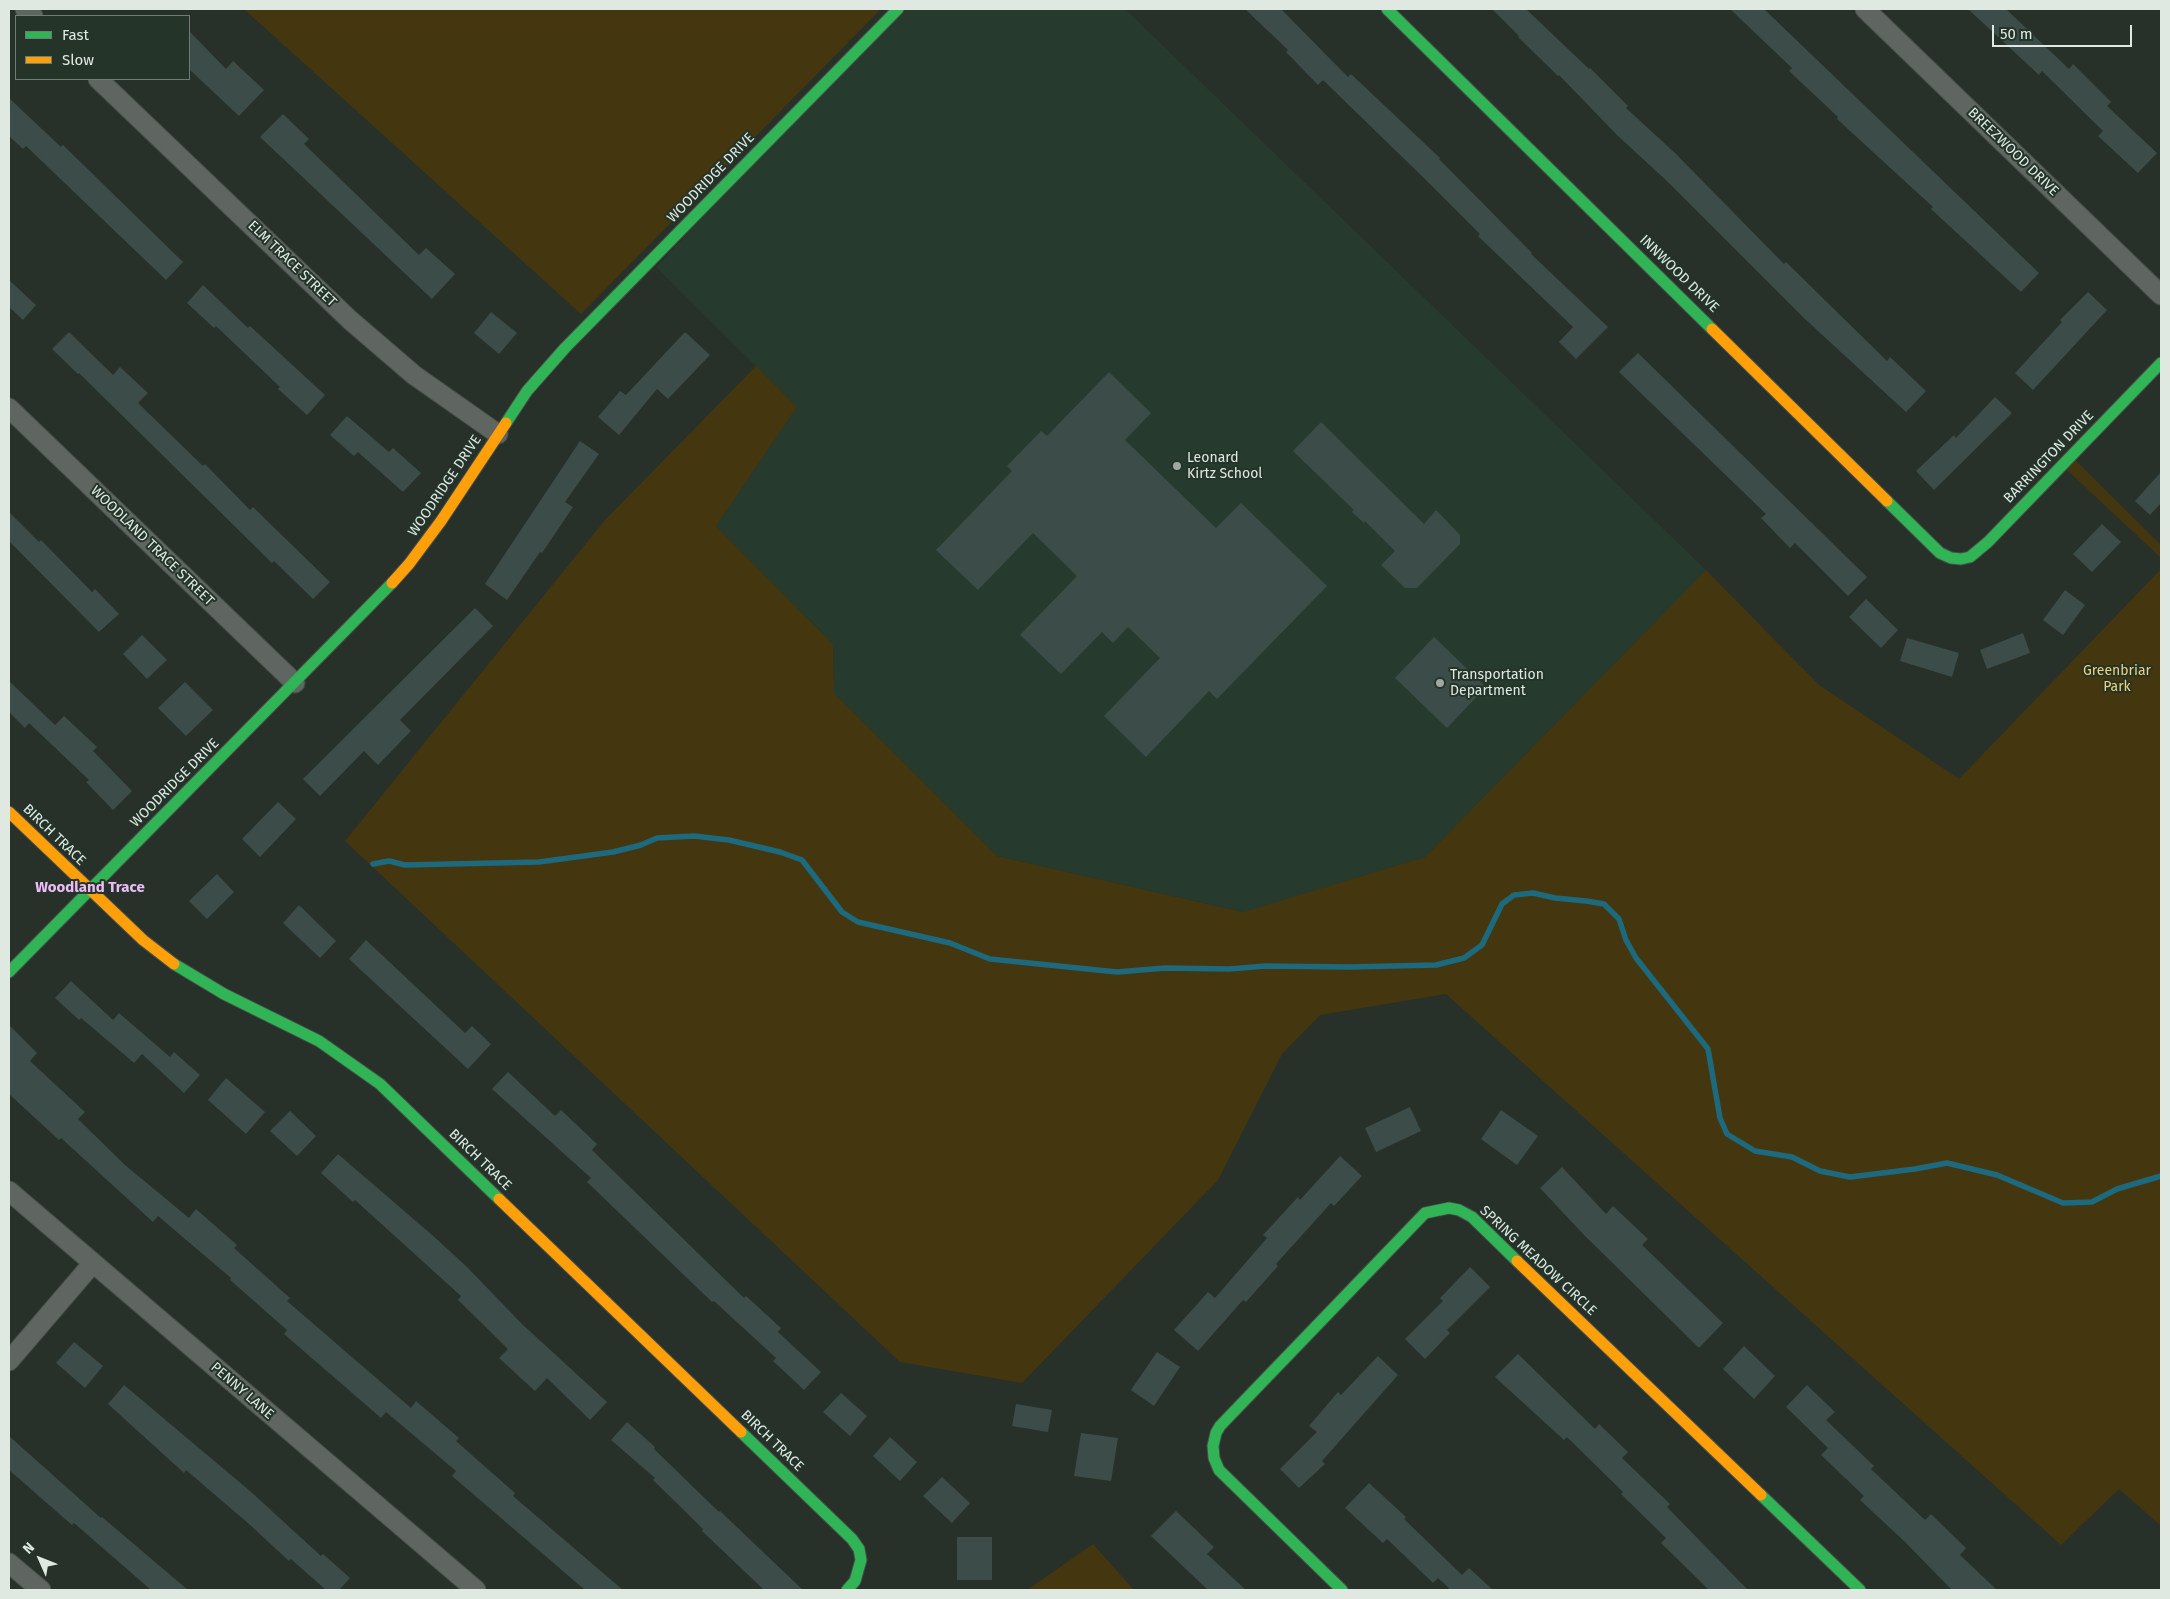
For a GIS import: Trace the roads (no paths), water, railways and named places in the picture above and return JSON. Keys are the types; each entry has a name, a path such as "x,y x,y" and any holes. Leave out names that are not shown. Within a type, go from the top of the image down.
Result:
{"street":[{"name":"WOODRIDGE DRIVE","path":"9,972 376,601 409,564 441,521 527,391 564,348 898,9"},
{"name":"INNWOOD DRIVE","path":"1387,9 1940,553 1951,558"},
{"name":"BREEZWOOD DRIVE","path":"1865,9 2161,295"},
{"name":"ELM TRACE STREET","path":"99,80 350,320 414,374 498,434"},
{"name":"BARRINGTON DRIVE","path":"1951,558 1961,559 1970,557 1988,542 2161,363"},
{"name":"WOODLAND TRACE STREET","path":"9,408 295,683"},
{"name":"BIRCH TRACE","path":"9,812 143,940 181,969 224,994 318,1041 351,1062 380,1084 852,1538 859,1549 861,1560 855,1581 847,1590"},
{"name":"PENNY LANE","path":"9,1191 476,1590"},
{"name":"SPRING MEADOW CIRCLE","path":"1342,1590 1219,1470 1214,1458 1213,1446 1216,1433 1220,1426 1425,1213 1449,1208 1472,1217 1860,1590"},
{"path":"9,1360 93,1263"},
{"path":"9,1563 41,1590"}],"waterway":[{"path":"373,864 389,861 405,865 539,862 613,852 641,845 657,838 694,836 729,840 780,852 802,860 842,912 858,922 950,943 990,959 1117,972 1165,968 1229,969 1266,966 1436,965 1464,958 1482,945 1502,904 1514,895 1533,893 1555,898 1604,904 1619,919 1626,940 1636,958 1708,1049 1720,1118 1727,1134 1755,1151 1792,1157 1820,1171 1850,1177 1947,1163 1997,1175 2063,1203 2092,1202 2117,1189 2161,1176"}],"place":[{"name":"Leonard Kirtz School","path":"1177,466"},
{"name":"Transportation Department","path":"1440,683"}],"district":[{"name":"Woodland Trace","path":"90,888"}],"park label":[{"name":"Greenbriar Park","path":"2117,680"}]}
